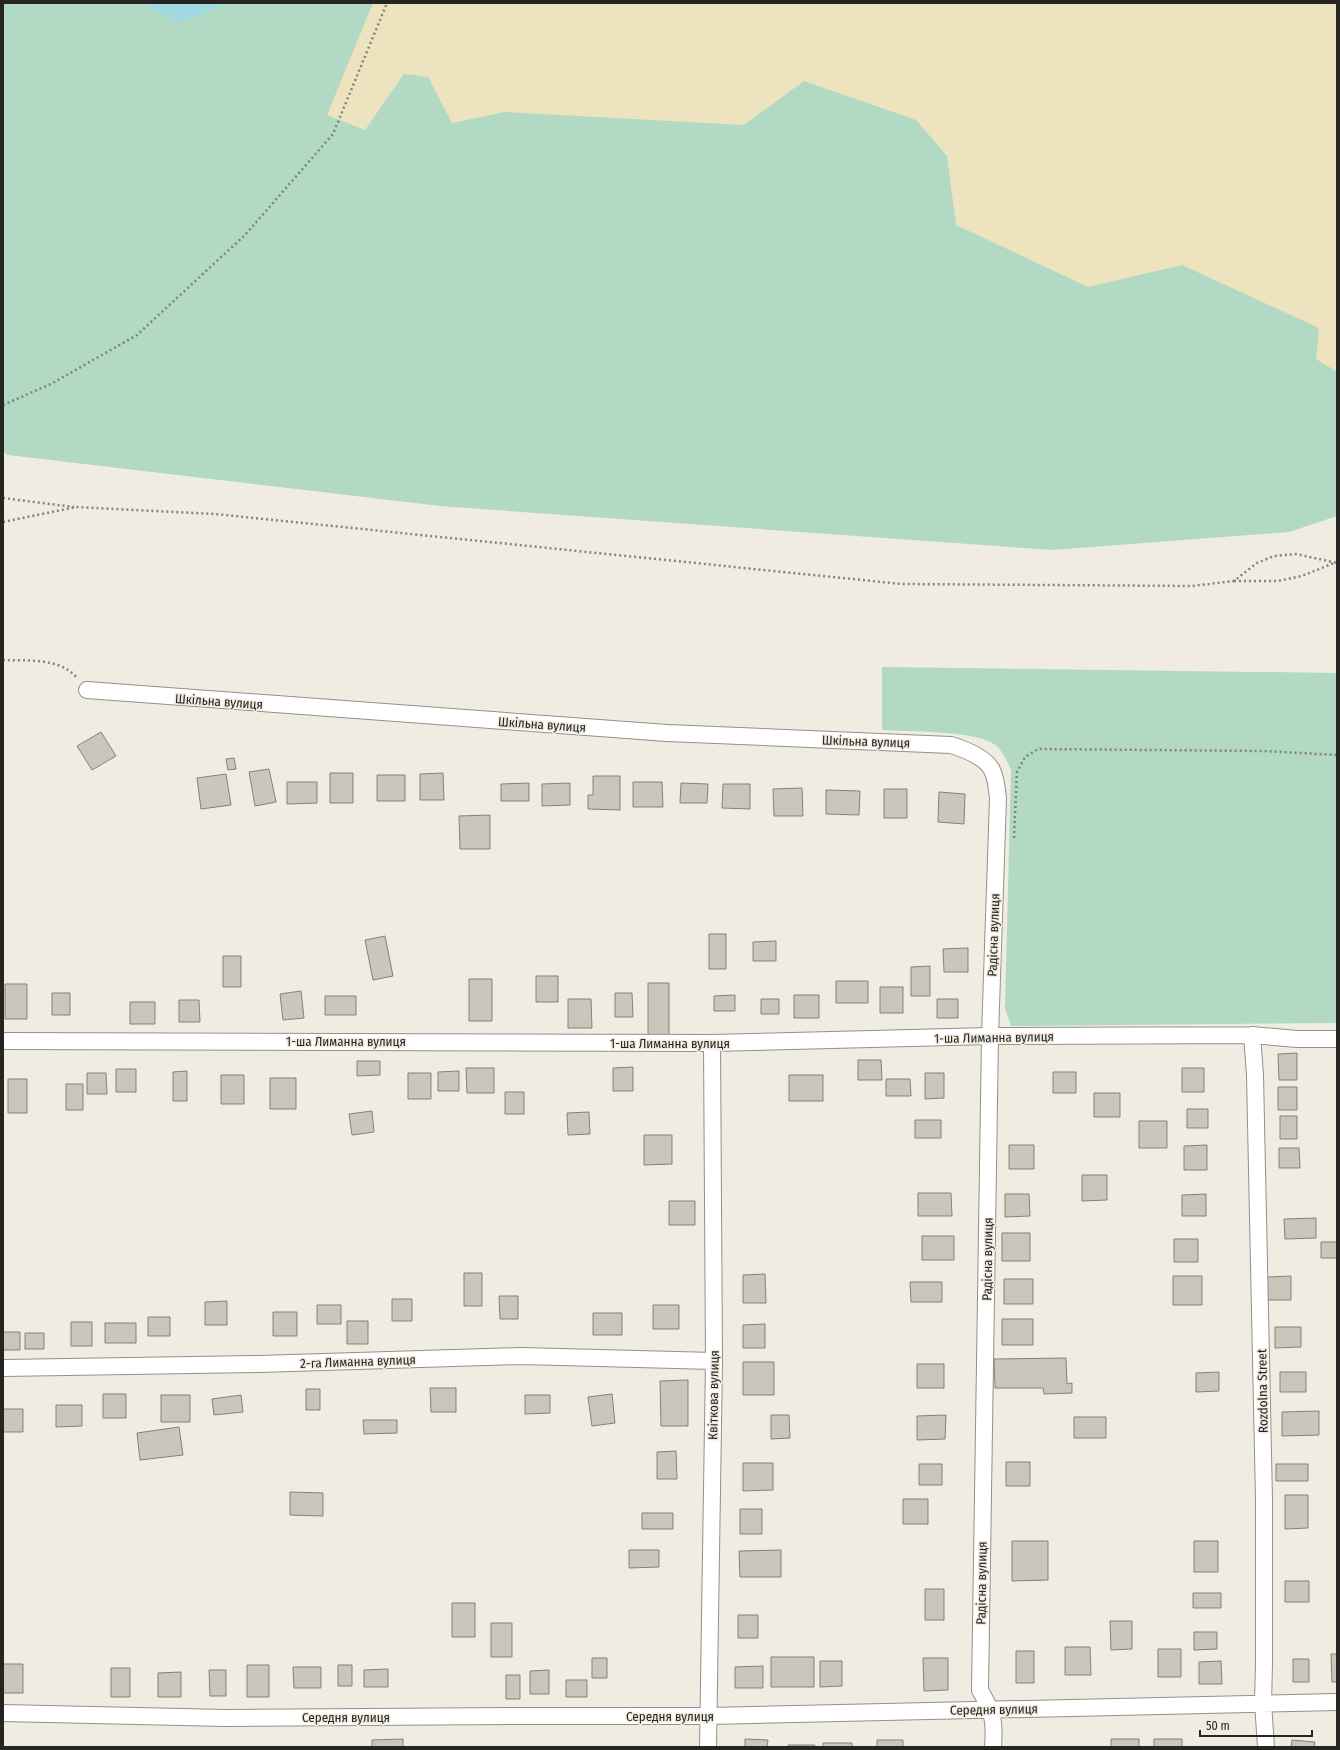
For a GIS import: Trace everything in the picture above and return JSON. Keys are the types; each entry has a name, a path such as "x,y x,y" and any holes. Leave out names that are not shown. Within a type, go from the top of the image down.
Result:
{"street":[{"name":"Шкільна вулиця","path":"87,690 659,733 951,746 965,749 978,757 991,768"},
{"name":"Радісна вулиця","path":"991,768 996,781 998,798 990,1036 980,1690 991,1709 994,1724 993,1747"},
{"name":"1-ша Лиманна вулиця","path":"3,1041 712,1043 990,1036 1252,1036 1297,1039 1337,1039"},
{"name":"Rozdolna Street","path":"1252,1036 1255,1075 1264,1500 1263,1703 1266,1747"},
{"name":"Квіткова вулиця","path":"708,1747 714,1361 712,1043"},
{"name":"2-га Лиманна вулиця","path":"3,1368 252,1364 522,1356 714,1361"},
{"name":"Середня вулиця","path":"3,1713 226,1718 709,1716 1337,1702"}],"path":[{"path":"3,405 51,384 137,335 245,235 333,134 387,3"},
{"path":"3,498 76,507 215,514 901,584 1192,586 1234,581 1278,582 1302,576 1336,563"},
{"path":"3,522 76,507"},
{"path":"1234,581 1257,563 1274,556 1296,554 1336,563"},
{"path":"3,660 46,662 65,667 75,675 87,690"},
{"path":"1013,843 1017,772 1025,757 1038,749 1264,751 1337,755"}],"green space":[{"path":"3,3 1337,3 1337,516 1289,532 1052,550 440,506 8,455 3,452"},
{"path":"882,667 1337,673 1337,1023 1011,1026 1005,1008 1011,770 998,748 992,743 982,739 954,734 882,730"}],"sand":[{"path":"373,3 1337,3 1337,372 1316,359 1319,328 1182,265 1088,287 956,225 947,156 916,120 804,81 744,125 505,112 452,123 428,77 404,74 365,130 327,115"}],"water":[{"path":"141,3 228,3 178,23"}],"building":[{"path":"101,732 116,756 92,770 77,746"},
{"path":"234,758 236,769 228,770 226,759"},
{"path":"269,769 276,802 255,806 249,772"},
{"path":"330,773 353,773 353,803 330,803"},
{"path":"443,773 444,800 420,800 420,774"},
{"path":"226,774 231,805 201,809 197,778"},
{"path":"377,775 405,775 405,801 377,801"},
{"path":"593,776 620,776 620,810 588,809 588,795 593,795"},
{"path":"287,782 317,782 317,803 287,804"},
{"path":"633,782 662,782 663,807 633,807"},
{"path":"529,783 529,801 501,801 501,784"},
{"path":"570,783 570,805 542,806 542,784"},
{"path":"681,783 708,784 707,803 680,803"},
{"path":"723,784 750,784 750,809 722,808"},
{"path":"802,788 803,816 774,816 773,789"},
{"path":"884,789 907,789 907,818 884,818"},
{"path":"826,790 860,791 859,815 826,814"},
{"path":"939,792 965,794 964,824 938,822"},
{"path":"490,815 490,849 460,849 459,816"},
{"path":"709,934 726,934 726,969 709,969"},
{"path":"385,936 393,976 373,980 365,940"},
{"path":"776,941 776,961 753,961 753,942"},
{"path":"968,948 968,972 944,972 943,949"},
{"path":"223,956 241,956 241,987 223,987"},
{"path":"930,966 930,996 911,996 911,967"},
{"path":"536,976 558,976 558,1002 536,1002"},
{"path":"469,979 492,979 492,1021 469,1021"},
{"path":"836,981 868,981 868,1003 836,1003"},
{"path":"648,983 669,983 669,1035 648,1035"},
{"path":"5,984 27,984 27,1019 5,1019"},
{"path":"880,987 903,987 903,1013 880,1013"},
{"path":"301,991 304,1018 283,1020 280,994"},
{"path":"52,993 70,993 70,1015 52,1015"},
{"path":"615,993 632,993 633,1017 615,1017"},
{"path":"735,995 735,1011 714,1011 714,996"},
{"path":"794,995 819,995 819,1018 794,1018"},
{"path":"325,996 356,996 356,1015 325,1015"},
{"path":"568,999 591,999 592,1028 568,1028"},
{"path":"761,999 779,999 779,1014 761,1014"},
{"path":"937,999 958,999 958,1018 937,1018"},
{"path":"179,1000 199,1000 200,1022 179,1022"},
{"path":"130,1002 155,1002 155,1024 130,1024"},
{"path":"1297,1053 1297,1080 1279,1080 1278,1054"},
{"path":"858,1060 881,1060 882,1080 858,1080"},
{"path":"357,1061 380,1061 380,1075 357,1076"},
{"path":"633,1067 633,1091 613,1091 613,1068"},
{"path":"466,1068 494,1068 494,1093 467,1093"},
{"path":"1182,1068 1204,1068 1204,1092 1182,1092"},
{"path":"116,1069 136,1069 136,1092 116,1092"},
{"path":"187,1071 187,1101 173,1101 173,1072"},
{"path":"459,1071 459,1091 438,1091 438,1072"},
{"path":"1053,1072 1076,1072 1076,1093 1053,1093"},
{"path":"87,1073 106,1073 107,1094 87,1094"},
{"path":"408,1073 431,1073 431,1099 408,1099"},
{"path":"925,1073 944,1073 944,1098 925,1099"},
{"path":"221,1075 244,1075 244,1104 221,1104"},
{"path":"789,1075 823,1075 823,1101 789,1101"},
{"path":"270,1078 296,1078 296,1109 270,1109"},
{"path":"8,1079 27,1079 27,1113 8,1113"},
{"path":"886,1079 910,1079 911,1096 886,1096"},
{"path":"66,1084 83,1084 83,1110 66,1110"},
{"path":"1278,1087 1297,1087 1297,1110 1278,1110"},
{"path":"505,1092 524,1092 524,1114 505,1114"},
{"path":"1094,1093 1120,1093 1120,1117 1094,1117"},
{"path":"1187,1109 1208,1109 1208,1128 1187,1128"},
{"path":"372,1111 374,1132 352,1135 349,1114"},
{"path":"589,1112 590,1134 568,1135 567,1113"},
{"path":"1280,1116 1297,1116 1297,1139 1280,1139"},
{"path":"915,1120 941,1120 941,1138 915,1138"},
{"path":"1139,1121 1167,1121 1167,1148 1139,1148"},
{"path":"644,1135 672,1135 672,1164 644,1165"},
{"path":"1009,1145 1034,1145 1034,1169 1009,1169"},
{"path":"1207,1145 1207,1170 1184,1170 1184,1146"},
{"path":"1279,1148 1299,1148 1300,1168 1279,1168"},
{"path":"1082,1175 1107,1175 1107,1200 1082,1201"},
{"path":"918,1193 951,1193 952,1216 918,1216"},
{"path":"1005,1194 1029,1194 1030,1216 1005,1217"},
{"path":"1206,1194 1206,1216 1182,1216 1182,1195"},
{"path":"669,1201 695,1201 695,1225 669,1225"},
{"path":"1316,1218 1316,1238 1285,1239 1284,1219"},
{"path":"1002,1233 1030,1233 1030,1261 1002,1261"},
{"path":"922,1236 954,1236 954,1260 922,1260"},
{"path":"1174,1239 1198,1239 1198,1262 1174,1262"},
{"path":"1321,1242 1337,1242 1337,1258 1321,1258"},
{"path":"464,1273 482,1273 482,1306 464,1306"},
{"path":"765,1274 766,1303 743,1303 743,1275"},
{"path":"1173,1276 1202,1276 1202,1305 1173,1305"},
{"path":"1291,1276 1291,1300 1268,1300 1267,1277"},
{"path":"1004,1279 1033,1279 1033,1304 1004,1304"},
{"path":"910,1282 942,1282 942,1302 911,1302"},
{"path":"499,1296 518,1296 518,1319 500,1319"},
{"path":"392,1299 412,1299 412,1321 392,1321"},
{"path":"227,1301 227,1325 205,1325 205,1302"},
{"path":"317,1305 341,1305 341,1324 317,1324"},
{"path":"653,1305 679,1305 679,1329 653,1329"},
{"path":"273,1312 297,1312 297,1336 273,1336"},
{"path":"593,1313 622,1313 622,1335 593,1335"},
{"path":"148,1317 170,1317 170,1336 148,1336"},
{"path":"1002,1319 1033,1319 1033,1345 1002,1345"},
{"path":"347,1321 368,1321 368,1344 347,1344"},
{"path":"71,1322 92,1322 92,1346 71,1346"},
{"path":"105,1323 136,1323 136,1343 105,1343"},
{"path":"765,1324 765,1348 743,1348 743,1325"},
{"path":"1275,1327 1301,1327 1301,1347 1275,1348"},
{"path":"3,1332 20,1332 20,1350 3,1350"},
{"path":"25,1333 44,1333 44,1349 25,1349"},
{"path":"1066,1358 1067,1384 1072,1383 1072,1393 1044,1394 1043,1388 995,1388 994,1359"},
{"path":"743,1362 774,1362 774,1395 743,1395"},
{"path":"917,1364 944,1364 944,1388 917,1388"},
{"path":"1219,1372 1219,1391 1196,1392 1196,1373"},
{"path":"1280,1372 1306,1372 1306,1392 1280,1392"},
{"path":"688,1380 688,1426 661,1426 660,1381"},
{"path":"430,1388 456,1388 456,1412 431,1412"},
{"path":"306,1389 320,1389 320,1410 306,1410"},
{"path":"103,1394 126,1394 126,1418 103,1418"},
{"path":"612,1394 615,1423 592,1426 588,1397"},
{"path":"161,1395 190,1395 190,1422 161,1422"},
{"path":"241,1395 243,1412 214,1415 212,1399"},
{"path":"525,1395 550,1395 550,1413 525,1414"},
{"path":"56,1405 82,1405 82,1426 56,1427"},
{"path":"3,1409 23,1409 23,1432 3,1432"},
{"path":"1319,1411 1319,1435 1282,1436 1282,1412"},
{"path":"771,1415 789,1415 790,1438 771,1439"},
{"path":"946,1415 945,1439 917,1440 917,1416"},
{"path":"1074,1417 1106,1417 1106,1438 1074,1438"},
{"path":"363,1420 397,1420 397,1433 364,1434"},
{"path":"179,1427 183,1455 140,1460 137,1433"},
{"path":"676,1451 677,1479 657,1479 657,1452"},
{"path":"1006,1462 1030,1462 1030,1486 1006,1486"},
{"path":"743,1463 773,1463 773,1490 743,1491"},
{"path":"919,1464 942,1464 942,1485 919,1485"},
{"path":"1276,1464 1308,1464 1308,1481 1276,1481"},
{"path":"290,1492 323,1493 323,1516 290,1515"},
{"path":"1285,1495 1308,1495 1308,1528 1285,1529"},
{"path":"903,1499 928,1499 928,1524 903,1524"},
{"path":"740,1509 762,1509 762,1534 740,1534"},
{"path":"642,1513 673,1513 673,1529 642,1529"},
{"path":"1012,1541 1048,1541 1048,1580 1012,1581"},
{"path":"1194,1541 1218,1541 1218,1572 1194,1572"},
{"path":"629,1550 659,1550 659,1567 629,1568"},
{"path":"781,1550 781,1577 740,1577 739,1551"},
{"path":"1285,1581 1309,1581 1309,1602 1285,1602"},
{"path":"925,1589 944,1589 944,1620 925,1620"},
{"path":"1193,1593 1221,1593 1221,1608 1193,1608"},
{"path":"452,1603 475,1603 475,1637 452,1637"},
{"path":"738,1615 758,1615 758,1638 738,1638"},
{"path":"1110,1621 1132,1621 1132,1649 1111,1650"},
{"path":"491,1623 512,1623 512,1657 491,1657"},
{"path":"1194,1632 1217,1632 1217,1649 1194,1650"},
{"path":"1065,1647 1090,1647 1091,1675 1065,1675"},
{"path":"1158,1649 1181,1649 1181,1677 1158,1677"},
{"path":"1016,1651 1034,1651 1034,1683 1016,1683"},
{"path":"1331,1654 1337,1654 1337,1682 1332,1682"},
{"path":"771,1657 814,1657 814,1687 771,1687"},
{"path":"592,1658 607,1658 607,1678 592,1678"},
{"path":"923,1658 948,1658 948,1690 924,1691"},
{"path":"1293,1659 1309,1659 1309,1682 1293,1682"},
{"path":"820,1661 842,1661 842,1686 820,1687"},
{"path":"1221,1661 1222,1684 1199,1684 1199,1662"},
{"path":"3,1664 23,1664 23,1693 3,1693"},
{"path":"247,1665 269,1665 269,1697 247,1697"},
{"path":"338,1665 352,1665 352,1686 338,1686"},
{"path":"763,1666 763,1688 735,1688 735,1667"},
{"path":"293,1667 321,1667 321,1688 294,1688"},
{"path":"111,1668 130,1668 130,1697 111,1697"},
{"path":"388,1669 388,1687 364,1687 364,1670"},
{"path":"209,1670 226,1670 226,1696 210,1696"},
{"path":"549,1670 549,1694 530,1694 530,1671"},
{"path":"181,1672 181,1697 158,1697 158,1673"},
{"path":"506,1675 520,1675 520,1699 506,1699"},
{"path":"566,1680 587,1680 587,1697 566,1697"},
{"path":"403,1739 403,1747 372,1747 372,1740"},
{"path":"745,1739 768,1740 767,1747 745,1747"},
{"path":"1111,1739 1139,1739 1139,1747 1111,1747"},
{"path":"1154,1739 1182,1739 1182,1747 1154,1747"},
{"path":"877,1740 903,1740 903,1747 877,1747"},
{"path":"1292,1740 1315,1742 1314,1747 1291,1747"},
{"path":"823,1743 852,1743 852,1747 823,1747"},
{"path":"788,1745 815,1745 815,1747 788,1747"}]}
